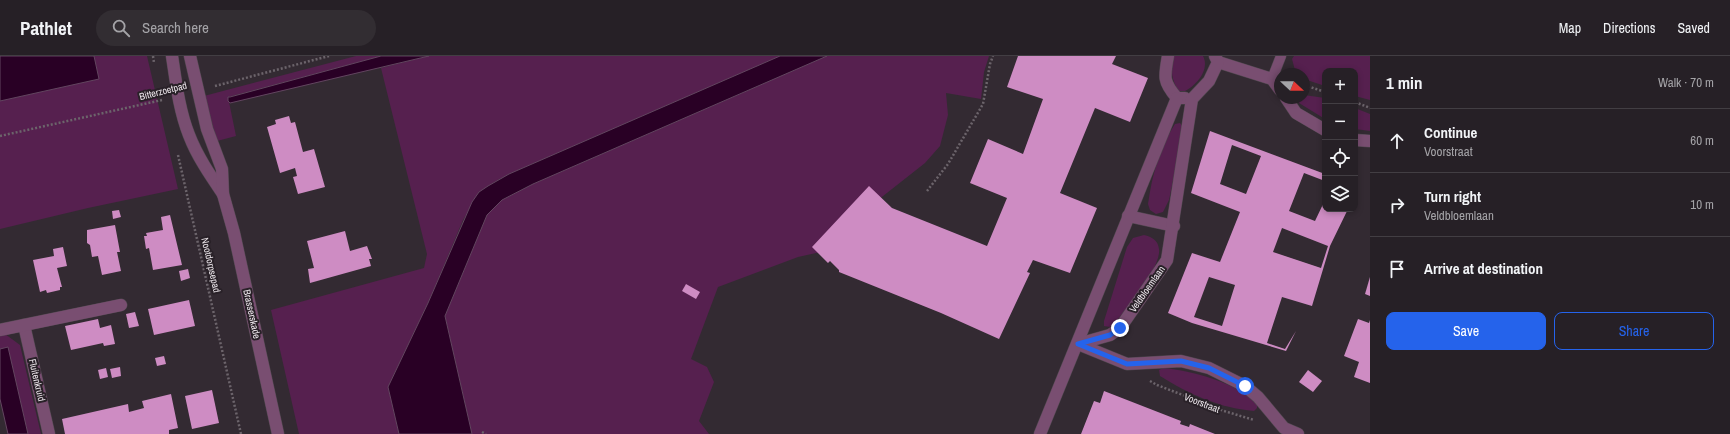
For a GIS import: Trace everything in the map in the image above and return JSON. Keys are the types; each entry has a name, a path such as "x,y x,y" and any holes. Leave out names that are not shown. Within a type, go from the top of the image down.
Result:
{"street":[{"name":"Brasserskade","path":"172,56 178,96 191,141 201,162 222,194 234,233 278,434"},
{"name":"Brasserskade","path":"190,56 207,129 222,169 222,194"},
{"path":"1168,56 1164,77 1169,89 1177,98 1192,99 1209,81 1217,59 1272,79 1274,82"},
{"path":"1040,434 1061,380 1078,344 1128,216 1177,98"},
{"name":"Veldbloemlaan","path":"1078,344 1110,335 1120,328 1167,260 1174,226 1192,99"},
{"path":"1290,104 1296,113 1322,128"},
{"path":"1358,140 1370,141"},
{"path":"1128,216 1174,226"},
{"path":"0,330 120,305"},
{"name":"Fluitenkruid","path":"24,326 49,434"},
{"path":"1078,344 1127,364 1181,361 1209,368 1245,386 1258,397 1282,431 1298,434"}],"lane":[{"path":"1272,79 1281,56"}],"path":[{"name":"Bitterzoetpad","path":"197,91 329,56"},
{"path":"927,191 948,164 983,104 990,64 993,56"},
{"path":"1310,87 1322,91"},
{"name":"Bitterzoetpad","path":"0,136 178,96"},
{"path":"160,101 162,107"},
{"path":"1358,103 1370,108"},
{"name":"Nootdorpsepad","path":"176,147 241,434"},
{"name":"Voorstraat","path":"1127,364 1157,385 1224,412 1282,431"},
{"path":"482,434 482,432 486,434"}],"shaded area":[{"path":"0,56 94,56 99,79 0,101"},
{"path":"94,56 147,56 178,189 0,229 0,101 98,79"},
{"path":"356,56 381,56 228,97 236,136 217,141 204,96"},
{"path":"381,56 429,56 230,103 228,101 228,97"},
{"path":"429,56 780,56 509,174 479,192 463,220 428,303 388,387 399,434 299,434 271,310 424,268 427,254 381,68"},
{"path":"780,56 827,56 533,184 502,200 487,215 445,316 472,434 399,434 388,387 428,303 472,202 479,192 509,174"},
{"path":"827,56 989,56 984,72 981,99 946,93 948,115 940,146 925,163 845,226 825,251 798,257 718,287 691,359 707,367 714,382 699,421 709,434 472,434 445,316 487,215 502,200 533,184"},
{"path":"1174,56 1203,56 1205,61 1204,71 1198,81 1185,91 1179,91 1173,79 1172,60"},
{"path":"1294,56 1370,56 1370,100 1358,97 1358,68 1322,68 1322,85 1310,81 1310,68 1294,68 1292,59"},
{"path":"1310,96 1322,98 1322,117 1301,104 1310,104"},
{"path":"1358,109 1370,114 1370,131 1358,129"},
{"path":"1180,123 1184,128 1169,200 1163,212 1156,214 1150,210 1148,204 1154,173 1160,152 1169,133 1175,124"},
{"path":"1144,235 1154,239 1157,243 1159,249 1155,267 1141,290 1124,312 1110,327 1104,326 1104,321 1127,247 1133,238"},
{"path":"5,334 20,345 41,434 28,434 8,348 0,349 0,336"},
{"path":"8,347 28,434 8,434 0,399 0,349"},
{"path":"1163,368 1200,375 1227,384 1249,397 1257,405 1257,408 1254,411 1229,407 1193,394 1160,376 1159,370"}],"building":[{"path":"1018,56 1116,56 1112,64 1148,78 1130,122 1095,108 1060,193 1097,208 1070,273 1033,260 1027,272 1030,273 999,339 941,313 839,272 839,270 830,261 828,263 812,247 869,186 892,208 987,246 1007,198 970,183 988,139 1023,154 1043,99 1007,87"},
{"path":"289,116 291,123 295,122 303,152 314,149 325,187 298,194 293,177 297,176 295,168 280,173 267,127 276,124 275,120"},
{"path":"1210,131 1322,173 1322,180 1304,173 1289,211 1315,221 1322,206 1322,212 1347,212 1330,246 1312,306 1282,297 1267,343 1285,349 1296,331 1286,351 1192,323 1168,313 1192,253 1220,262 1240,212 1191,193","holes":["1232,145 1261,156 1246,194 1220,184","1282,228 1328,246 1321,268 1273,252","1209,277 1235,285 1222,326 1194,317"]},
{"path":"119,210 121,217 113,219 112,211"},
{"path":"170,215 182,265 153,270 149,248 146,249 144,236 147,236 146,233 163,230 161,217"},
{"path":"115,225 120,252 117,252 121,271 102,275 98,256 92,257 90,245 87,243 87,230"},
{"path":"345,231 350,251 367,246 372,259 369,259 371,266 310,283 308,269 314,268 307,241"},
{"path":"63,247 67,266 57,268 62,287 60,287 60,290 47,293 46,290 40,292 33,260 54,256 53,249"},
{"path":"188,269 190,278 181,281 179,271"},
{"path":"1370,277 1370,296 1365,294"},
{"path":"686,284 700,292 696,299 682,291"},
{"path":"189,300 195,326 154,335 148,309"},
{"path":"135,312 139,326 129,328 126,314"},
{"path":"98,319 100,328 111,325 115,344 104,346 103,343 71,350 65,326"},
{"path":"1358,319 1369,323 1370,320 1370,383 1354,377 1359,362 1344,356"},
{"path":"164,356 166,364 157,366 155,358"},
{"path":"120,367 121,376 112,378 110,369"},
{"path":"106,368 108,377 100,379 98,370"},
{"path":"1308,370 1322,381 1313,392 1299,382"},
{"path":"212,390 219,423 192,429 185,396"},
{"path":"1104,391 1181,421 1180,424 1189,427 1190,424 1215,434 1081,434 1094,401 1100,403"},
{"path":"171,394 178,428 169,430 169,434 65,434 62,419 128,404 129,412 144,408 142,401"}],"route":[{"path":"1120,328 1110,335 1078,344 1127,364 1181,361 1209,368 1230,377 1245,386"}]}
